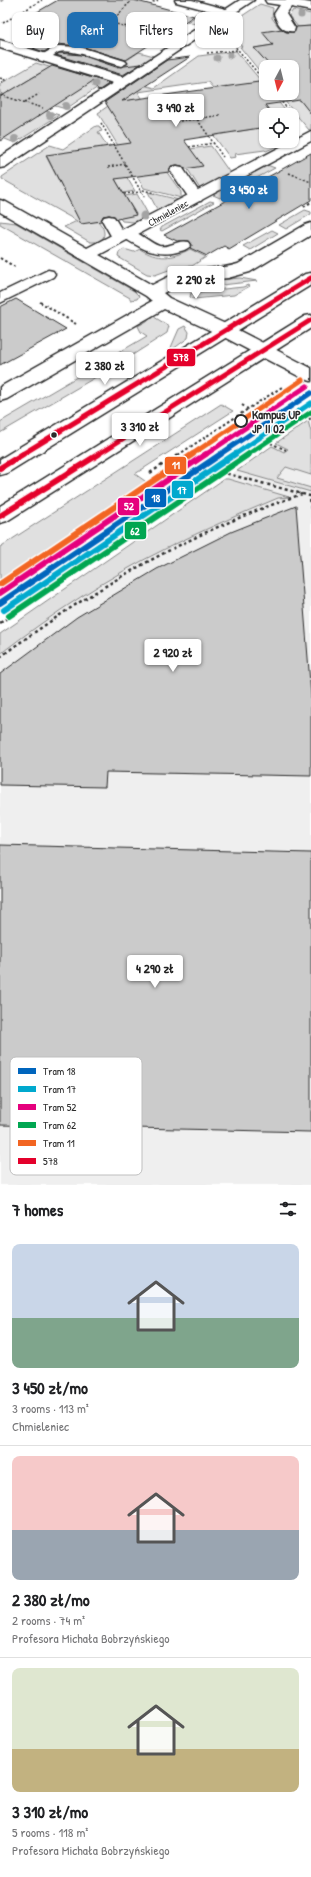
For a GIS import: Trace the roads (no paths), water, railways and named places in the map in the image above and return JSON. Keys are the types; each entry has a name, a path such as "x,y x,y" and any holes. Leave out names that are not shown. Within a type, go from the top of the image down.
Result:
{"street":[{"path":"229,12 248,0"},
{"path":"270,0 311,7"},
{"path":"288,3 280,14 282,20 289,28"},
{"path":"0,164 195,35"},
{"path":"0,44 125,82"},
{"name":"Chmieleniec","path":"87,255 196,198 310,135"},
{"path":"0,205 158,297 311,375"},
{"path":"0,394 158,297 172,281 183,277 228,272 244,268 311,228"},
{"path":"0,468 311,278"},
{"path":"0,516 311,320"}],"lane":[{"path":"180,0 229,12"},
{"path":"44,58 58,49 80,50 121,63"},
{"path":"177,170 196,198"},
{"path":"109,220 124,236 161,251 172,250 184,245"},
{"path":"0,299 48,274"}],"tram line":[{"name":"11","path":"0,584 302,380"},
{"name":"52","path":"0,593 307,386"},
{"name":"18","path":"0,603 311,393"},
{"name":"17","path":"4,610 311,403"},
{"name":"62","path":"9,616 311,412"}],"place":[{"name":"Kampus UP JP II 02","path":"241,421"}]}
